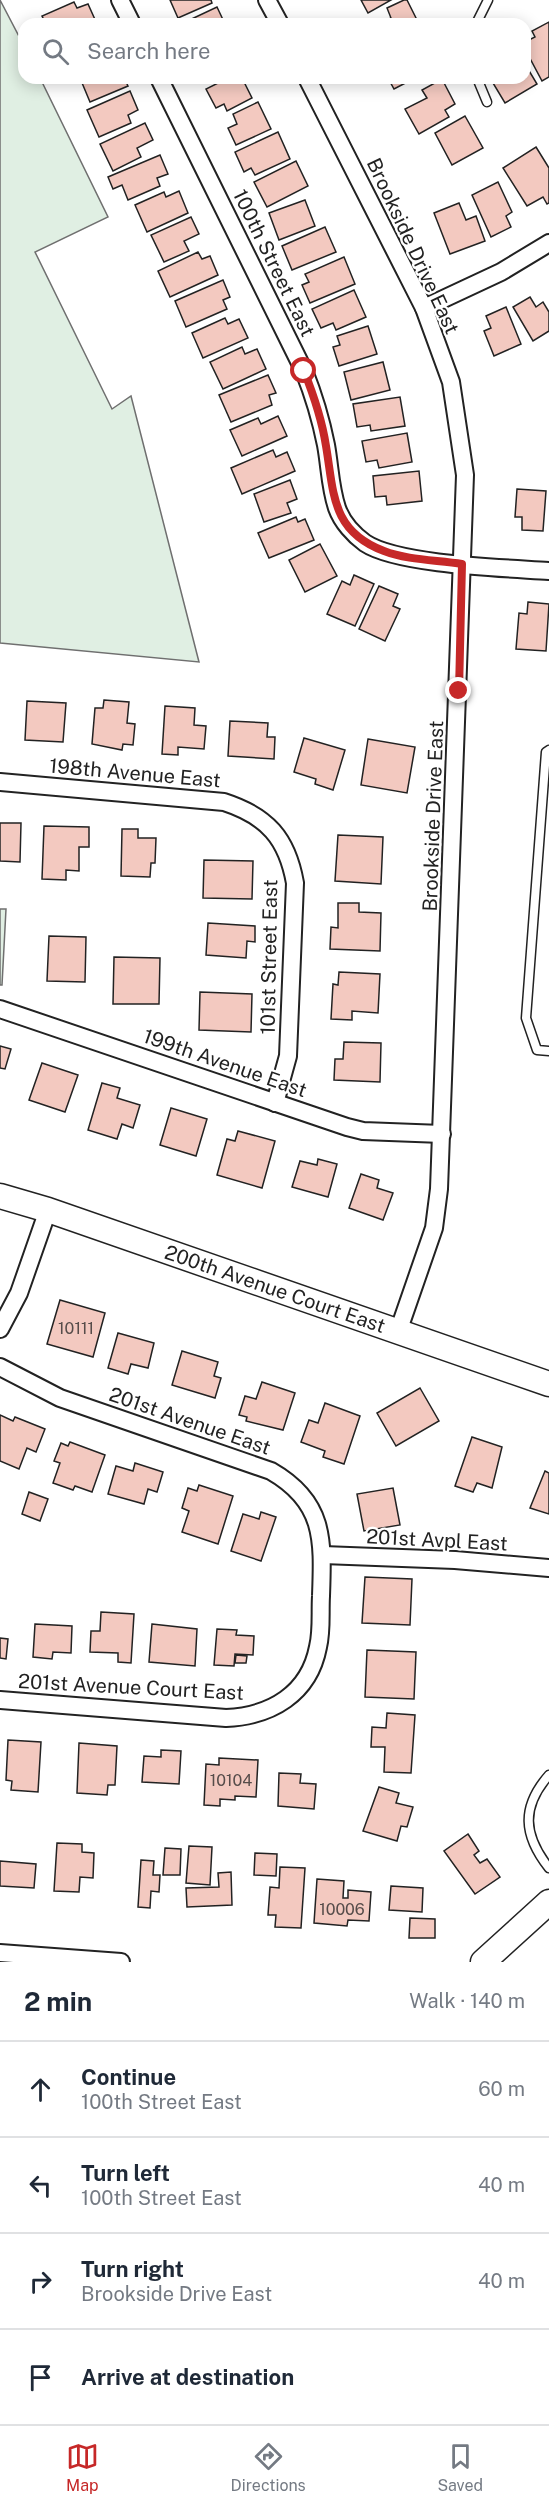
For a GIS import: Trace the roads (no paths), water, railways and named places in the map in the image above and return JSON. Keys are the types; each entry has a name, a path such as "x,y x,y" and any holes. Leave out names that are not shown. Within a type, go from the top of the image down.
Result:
{"main road":[{"name":"200th Avenue Court East","path":"0,1196 48,1210 549,1384"},
{"path":"483,1962 549,1902"}],"street":[{"path":"120,0 129,18"},
{"path":"267,0 276,18"},
{"name":"100th Street East","path":"162,84 304,371 317,405 327,447 330,482 338,510 349,528 366,543 387,552 462,564 549,571"},
{"name":"Brookside Drive East","path":"310,84 424,308 451,382 465,475 439,1189 434,1228 398,1332"},
{"path":"424,308 501,272 549,243"},
{"name":"198th Avenue East","path":"0,782 224,802 246,809 265,822 284,847"},
{"name":"101st Street East","path":"275,1102 286,1069 295,883 284,847"},
{"name":"199th Avenue East","path":"0,1009 363,1131 442,1134"},
{"path":"0,1329 19,1293 48,1210"},
{"name":"201st Avenue East","path":"0,1367 60,1398 271,1471 288,1480 314,1512 321,1534 323,1555"},
{"name":"201st Avpl East","path":"323,1555 455,1560 549,1568"},
{"name":"201st Avenue Court East","path":"0,1700 226,1718 249,1717 266,1712 291,1696 302,1684 314,1664 319,1645 323,1555"},
{"path":"0,1953 121,1962"}],"lane":[{"path":"479,18 488,0"},
{"path":"480,84 487,102"},
{"path":"549,750 546,753 526,1018 537,1050 549,1051"},
{"path":"549,1775 538,1788 529,1807 529,1833 539,1855 549,1868"}]}
